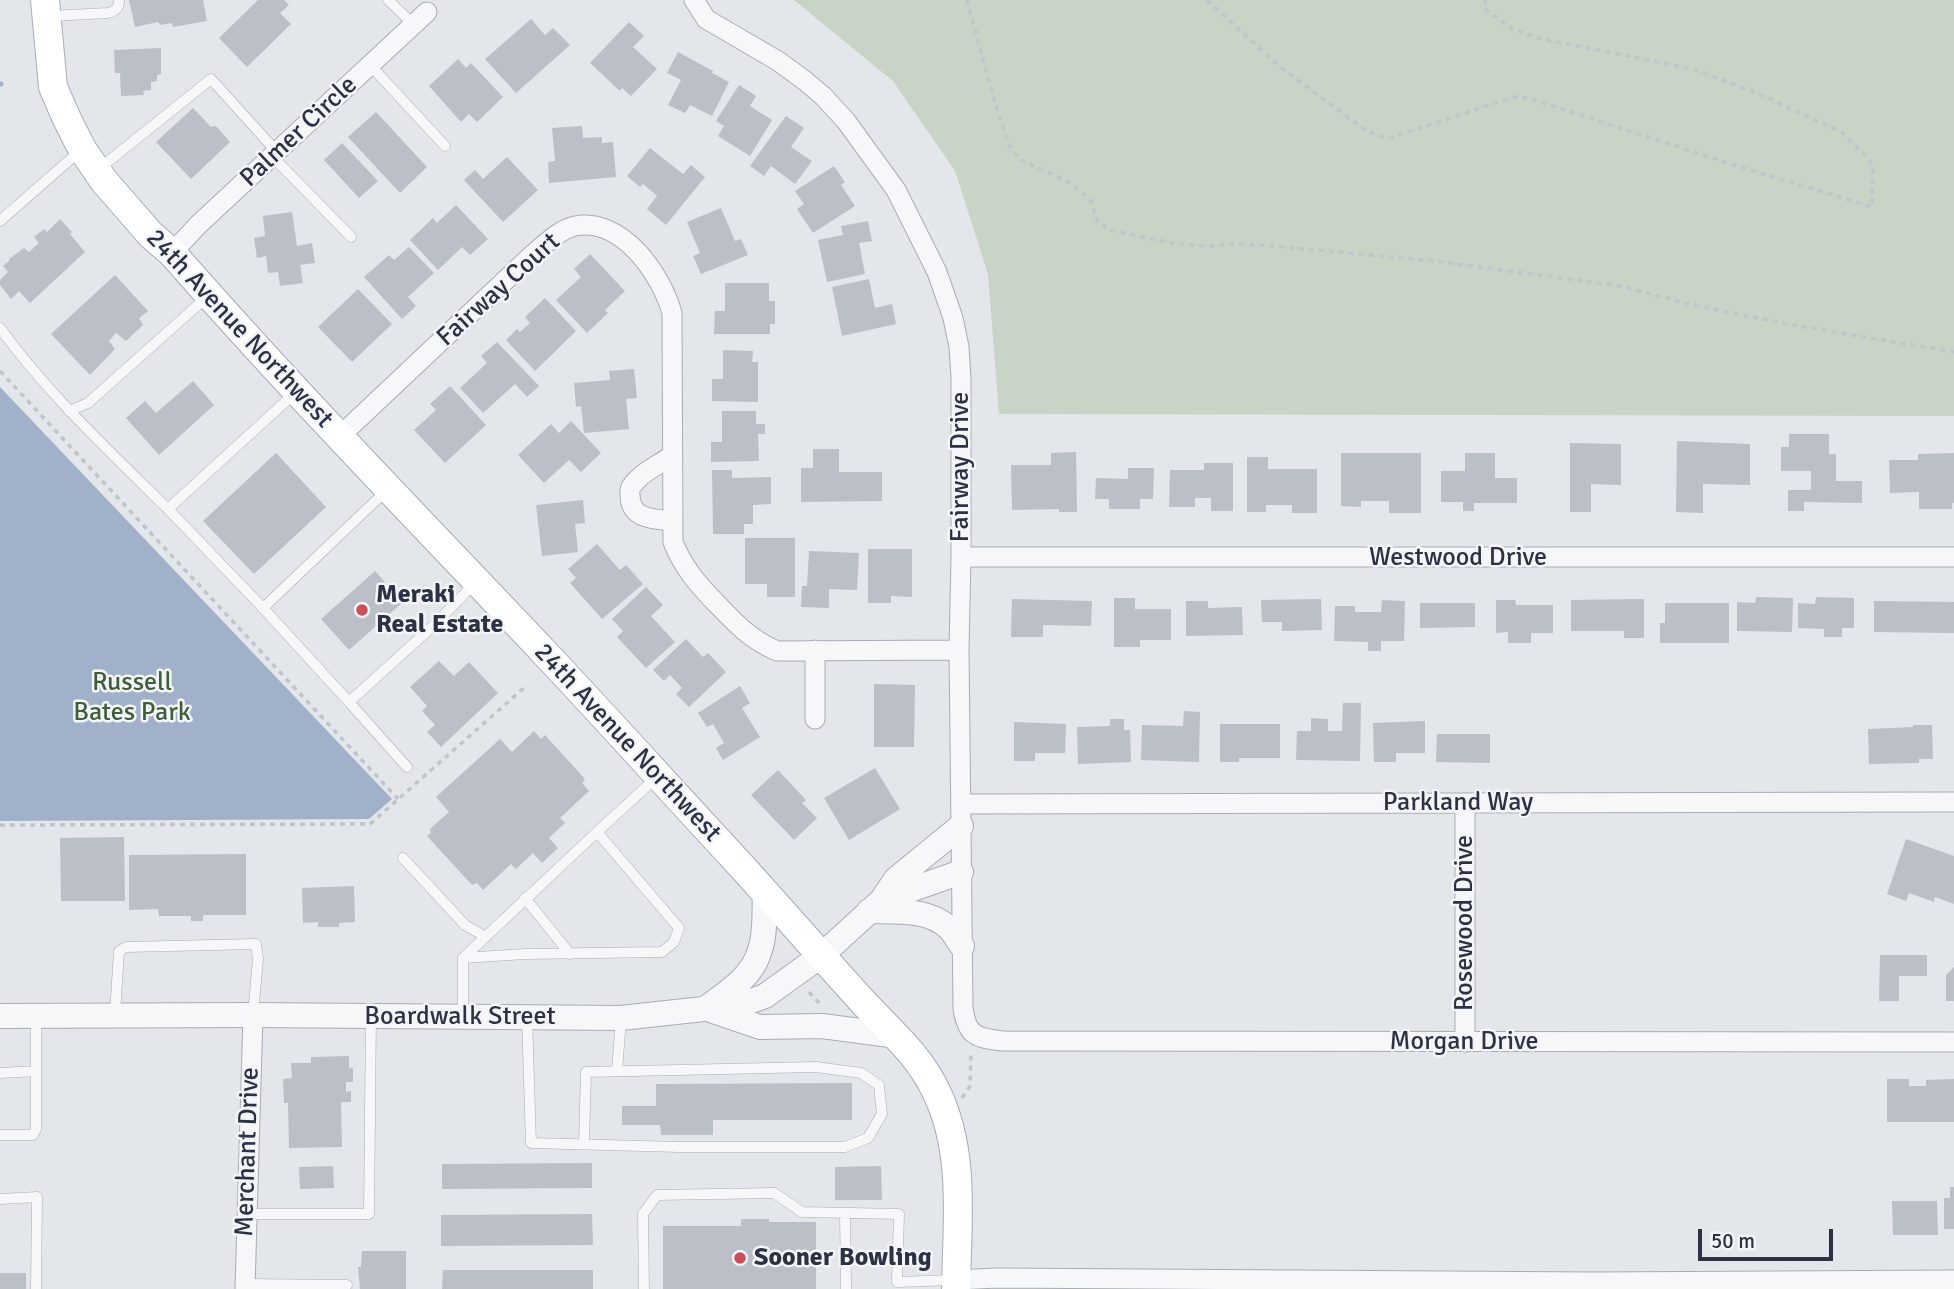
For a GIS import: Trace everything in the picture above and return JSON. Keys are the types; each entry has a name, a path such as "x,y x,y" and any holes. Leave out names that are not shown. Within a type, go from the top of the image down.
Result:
{"main road":[{"name":"24th Avenue Northwest","path":"46,8 53,87 90,160 112,190 151,235 172,253 388,488 542,650 922,1065 937,1091 955,1146 956,1284"}],"street":[{"name":"Fairway Drive","path":"694,0 706,19 778,61 823,96 846,121 896,190 920,236 944,292 959,347 962,946 965,1021 975,1036"},
{"name":"Palmer Circle","path":"172,253 423,12"},
{"name":"Fairway Court","path":"340,436 550,240 573,226 608,229 627,242 651,269 662,284 672,313 671,521 673,542 684,567 695,582 740,629 751,638 777,651 959,650"},
{"path":"671,521 640,515 632,508 630,489 638,478 672,456"},
{"name":"Westwood Drive","path":"961,558 1954,558"},
{"path":"815,650 815,719"},
{"name":"Parkland Way","path":"962,815 1465,803 1954,803"},
{"name":"Rosewood Drive","path":"1465,803 1465,1042"},
{"path":"875,905 895,879 962,815"},
{"path":"875,905 961,872"},
{"path":"706,1008 737,984 754,965 760,952 765,892"},
{"path":"875,905 928,916 948,927 962,946"},
{"name":"Boardwalk Street","path":"0,1016 621,1018 740,1005 765,996 822,955 875,905"},
{"path":"706,1008 760,1027 822,1026 898,1036"},
{"name":"Merchant Drive","path":"245,1287 253,1015"},
{"name":"Morgan Drive","path":"975,1036 1003,1041 1954,1042"},
{"path":"956,1284 1025,1278 1386,1284 1954,1280"}],"lane":[{"path":"46,8 108,13 115,11 119,0"},
{"path":"388,0 423,12"},
{"path":"370,65 445,146"},
{"path":"0,221 211,79 274,154 351,237"},
{"path":"69,411 88,403 209,295"},
{"path":"0,328 22,358 69,411 263,608 407,767"},
{"path":"168,509 298,390"},
{"path":"263,608 388,488"},
{"path":"349,702 433,626 476,582"},
{"path":"463,1017 463,958 657,776"},
{"path":"463,958 525,954 662,952 674,942 679,928 597,832"},
{"path":"402,858 465,925 486,937"},
{"path":"525,898 570,954"},
{"path":"114,1016 119,951 126,947 256,944 258,960 253,1015"},
{"path":"0,1135 33,1135 36,1129 36,1016"},
{"path":"246,1213 369,1213 371,1016"},
{"path":"527,1017 531,1143 679,1147 845,1147 868,1138 882,1114 879,1085 861,1073 816,1066 586,1072 584,1143"},
{"path":"617,1071 621,1018"},
{"path":"0,1073 36,1071"},
{"path":"644,1289 643,1214 657,1195 774,1193 802,1212 899,1214 897,1285 956,1284"},
{"path":"0,1199 37,1197 36,1289"},
{"path":"845,1213 846,1289"},
{"path":"245,1287 347,1285"}],"path":[{"path":"967,0 1009,145 1019,159 1070,183 1091,201 1098,223 1111,230 1176,244 1261,245 1561,276 1621,286 1689,304 1793,325 1954,352"},
{"path":"1207,0 1280,67 1364,129 1379,136 1390,138 1513,97 1528,98 1872,207 1873,166 1841,132 1757,93 1693,69 1538,38 1511,28 1485,9 1485,0"},
{"path":"0,371 398,799"},
{"path":"0,825 370,824 525,688"},
{"path":"948,1121 970,1086 971,1052 975,1036"}],"green space":[{"path":"794,0 1954,0 1954,416 999,414 988,274 955,171 893,81"}],"water":[{"name":"Russell Bates Park","path":"0,387 392,799 369,819 0,821"}],"building":[{"path":"129,0 203,0 207,21 173,27 172,23 160,25 158,22 135,27"},
{"path":"258,0 284,0 289,5 280,13 291,24 247,67 219,38"},
{"path":"531,19 545,35 553,28 570,45 516,93 485,59"},
{"path":"629,22 644,36 633,47 657,69 631,96 622,88 620,91 590,63"},
{"path":"161,48 161,74 157,75 157,81 151,82 151,90 143,91 144,95 121,96 120,73 115,73 114,50"},
{"path":"678,52 729,82 712,116 690,105 685,113 668,105 681,80 667,73"},
{"path":"458,59 466,68 471,63 503,97 477,122 469,114 461,122 429,86"},
{"path":"739,85 756,96 750,106 772,120 750,156 718,136 724,126 716,121"},
{"path":"193,108 211,127 216,126 230,142 191,179 156,142"},
{"path":"376,112 427,167 400,193 348,137"},
{"path":"786,116 804,128 791,147 812,161 795,184 771,166 764,176 750,166"},
{"path":"582,126 583,138 602,137 602,143 613,142 616,177 549,183 548,162 555,161 552,128"},
{"path":"342,143 378,181 359,198 324,160"},
{"path":"650,148 683,174 691,165 705,177 666,225 647,209 657,196 643,184 640,187 627,176"},
{"path":"507,157 538,190 503,222 464,180 475,170 483,179"},
{"path":"834,166 845,182 841,185 855,206 813,233 797,209 804,204 795,191"},
{"path":"456,205 488,239 470,255 462,247 438,270 410,240 433,218 437,223"},
{"path":"721,208 735,241 741,239 748,255 701,274 693,256 700,253 687,222"},
{"path":"292,212 297,246 312,243 315,263 300,265 303,283 280,286 278,272 268,273 266,256 257,258 254,238 265,236 263,216"},
{"path":"60,219 85,252 30,303 19,291 11,299 0,285 0,280 8,272 3,266 24,248 29,252 39,243 34,237 44,229 47,232"},
{"path":"868,221 872,241 859,243 865,274 827,282 818,240 843,235 841,226"},
{"path":"409,247 434,273 408,297 416,306 402,319 364,277 389,255 394,260"},
{"path":"590,254 625,291 605,310 608,313 587,333 556,300 581,277 574,269"},
{"path":"115,275 148,311 139,318 143,325 126,341 116,333 109,341 115,349 90,375 51,334"},
{"path":"869,279 875,308 892,304 896,324 842,336 832,287"},
{"path":"725,283 769,283 769,301 775,301 775,324 770,324 770,334 714,334 715,311 725,311"},
{"path":"358,289 392,324 352,362 318,327"},
{"path":"545,298 576,331 535,371 506,340 517,329 520,332 530,323 525,317"},
{"path":"497,342 539,386 527,397 515,384 483,413 460,388 487,363 481,356"},
{"path":"723,350 753,351 752,362 758,362 758,402 712,401 712,379 723,379"},
{"path":"634,369 637,398 626,399 629,429 584,433 581,406 576,407 574,383 610,380 609,371"},
{"path":"193,381 214,405 159,455 126,418 145,401 156,413"},
{"path":"450,386 486,425 445,463 414,430 436,410 430,404"},
{"path":"722,411 756,411 756,424 765,424 765,434 758,434 759,461 711,462 711,442 722,442"},
{"path":"571,421 601,453 581,472 569,460 544,483 518,455 551,424 559,433"},
{"path":"1789,434 1829,434 1829,454 1836,454 1836,481 1862,481 1862,503 1804,502 1804,511 1788,511 1788,490 1811,490 1811,471 1781,471 1781,447 1789,447"},
{"path":"1677,441 1750,444 1750,485 1703,484 1703,513 1676,512"},
{"path":"1570,443 1621,444 1621,485 1591,484 1591,512 1570,512"},
{"path":"813,449 839,449 839,472 882,472 882,501 801,502 801,468 813,468"},
{"path":"1076,452 1077,512 1059,512 1059,509 1012,510 1011,465 1051,465 1051,453"},
{"path":"276,453 326,507 254,574 203,521"},
{"path":"1341,453 1421,453 1421,513 1389,513 1389,501 1361,501 1361,507 1341,506"},
{"path":"1465,453 1495,453 1495,478 1517,478 1517,503 1474,503 1474,511 1463,511 1463,502 1441,502 1441,471 1465,471"},
{"path":"1954,453 1952,509 1919,509 1919,492 1890,493 1889,460 1918,460 1918,454"},
{"path":"1247,457 1268,457 1268,469 1317,469 1317,513 1292,513 1292,505 1266,505 1266,512 1247,512"},
{"path":"1204,463 1233,463 1233,511 1211,511 1211,498 1195,498 1195,507 1169,507 1170,470 1204,470"},
{"path":"1128,468 1154,468 1153,499 1140,499 1140,509 1109,509 1109,499 1095,499 1096,478 1128,479"},
{"path":"712,470 732,470 732,478 771,477 771,504 753,505 753,524 744,524 744,534 713,534"},
{"path":"583,500 585,523 575,524 578,552 542,556 536,505"},
{"path":"745,538 795,538 795,597 767,597 767,584 745,584"},
{"path":"597,544 620,570 626,565 643,584 602,619 570,583 576,578 568,569"},
{"path":"868,549 912,549 912,597 891,596 891,603 868,603"},
{"path":"809,551 859,553 857,590 829,589 829,608 801,607 802,586 807,586"},
{"name":"Meraki Real Estate","path":"375,571 403,602 349,650 321,619"},
{"path":"646,587 663,605 651,616 675,642 646,668 617,637 623,631 612,619"},
{"path":"1756,597 1793,598 1792,632 1737,631 1737,602 1755,603"},
{"path":"1816,597 1854,598 1854,628 1842,628 1842,637 1824,637 1824,629 1798,628 1798,603 1815,604"},
{"path":"1114,598 1135,598 1135,609 1171,609 1171,640 1140,640 1140,647 1114,647"},
{"path":"1012,599 1092,601 1091,626 1043,625 1043,637 1011,637"},
{"path":"1321,599 1322,630 1282,631 1282,622 1262,622 1261,600"},
{"path":"1644,599 1644,638 1624,638 1624,631 1571,631 1571,600"},
{"path":"1382,600 1405,601 1404,641 1381,641 1381,651 1368,651 1368,642 1334,641 1335,606 1355,606 1355,612 1381,612"},
{"path":"1496,600 1515,600 1516,605 1553,605 1553,633 1531,633 1531,643 1508,643 1508,632 1496,633"},
{"path":"1186,601 1208,601 1208,608 1242,607 1243,635 1186,636"},
{"path":"1874,601 1954,602 1954,633 1874,632"},
{"path":"1420,603 1475,603 1475,627 1420,628"},
{"path":"1665,603 1729,603 1729,643 1660,643 1660,623 1665,623"},
{"path":"686,639 703,657 708,653 726,672 689,707 676,694 682,688 670,675 664,681 653,670"},
{"path":"439,661 454,676 469,662 498,693 441,747 427,732 435,725 422,711 427,706 410,687"},
{"path":"874,684 915,685 914,747 874,747"},
{"path":"740,686 750,703 742,708 760,737 723,760 716,748 724,743 713,724 707,727 698,713"},
{"path":"1343,703 1361,703 1360,761 1296,760 1297,731 1311,731 1311,718 1328,719 1328,731 1342,731"},
{"path":"1184,711 1200,712 1199,762 1141,760 1142,725 1183,726"},
{"path":"1110,719 1124,719 1124,730 1130,730 1131,762 1078,764 1077,727 1110,726"},
{"path":"1425,721 1425,753 1396,753 1396,762 1374,762 1373,723"},
{"path":"1014,722 1066,724 1065,753 1035,753 1035,761 1014,761"},
{"path":"1220,724 1280,724 1280,758 1239,758 1239,762 1220,762"},
{"path":"1932,725 1933,759 1919,759 1919,763 1869,764 1868,729"},
{"path":"534,731 541,739 545,735 585,779 582,783 589,791 560,818 565,823 549,838 558,848 542,863 533,853 516,869 511,864 483,890 477,883 472,885 427,836 431,833 430,829 449,812 436,797 500,739 512,752"},
{"path":"1437,734 1490,734 1490,763 1436,762"},
{"path":"875,768 900,809 849,840 824,798"},
{"path":"778,770 806,800 802,803 817,818 794,840 751,795"},
{"path":"124,837 125,901 61,901 60,838"},
{"path":"1906,839 1954,856 1954,904 1935,897 1934,902 1909,893 1906,901 1887,894"},
{"path":"246,854 246,915 203,915 203,921 191,921 191,916 159,916 158,909 129,910 129,855"},
{"path":"354,886 355,922 339,923 339,927 318,927 318,922 303,923 302,888"},
{"path":"1880,955 1927,955 1927,976 1899,976 1899,1001 1879,1001"},
{"path":"1954,967 1954,1001 1946,1001 1946,975"},
{"path":"349,1056 349,1068 353,1068 353,1082 346,1082 346,1092 351,1091 351,1102 341,1102 342,1147 289,1148 288,1103 284,1103 283,1079 292,1078 291,1063 311,1063 311,1057"},
{"path":"1887,1079 1909,1079 1909,1086 1926,1086 1926,1080 1954,1079 1954,1122 1887,1122"},
{"path":"852,1083 852,1120 713,1120 713,1135 661,1135 660,1125 622,1125 622,1106 656,1106 656,1084"},
{"path":"592,1163 592,1188 442,1189 442,1164"},
{"path":"333,1166 334,1188 300,1189 299,1167"},
{"path":"881,1166 882,1200 835,1200 835,1167"},
{"path":"1950,1187 1954,1187 1954,1229 1944,1229 1944,1198 1950,1198"},
{"path":"1892,1201 1937,1201 1938,1235 1893,1235"},
{"path":"592,1214 593,1245 441,1246 441,1215"},
{"name":"Sooner Bowling","path":"741,1219 816,1222 816,1289 663,1289 663,1226 741,1226"},
{"path":"362,1251 406,1251 406,1289 360,1289 358,1267 361,1267"},
{"path":"443,1270 593,1270 593,1289 442,1289"},
{"path":"0,1273 26,1273 26,1289 0,1289"}],"place":[{"name":"Meraki Real Estate","path":"362,610"},
{"name":"Sooner Bowling","path":"740,1258"}]}
